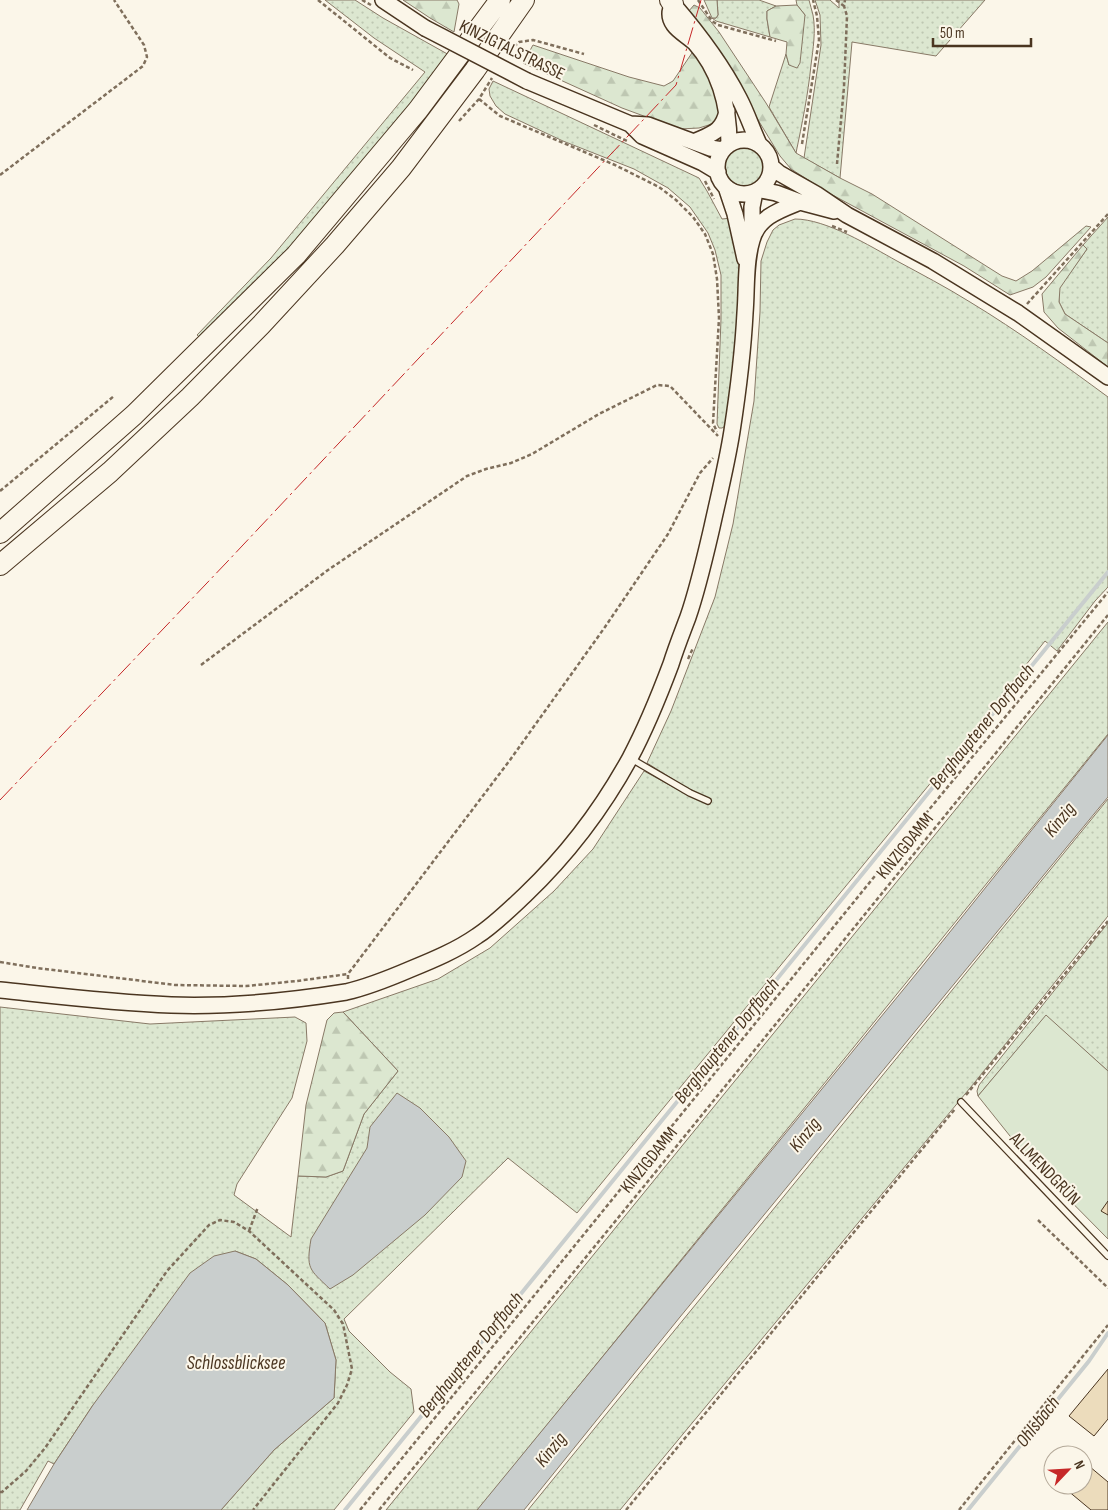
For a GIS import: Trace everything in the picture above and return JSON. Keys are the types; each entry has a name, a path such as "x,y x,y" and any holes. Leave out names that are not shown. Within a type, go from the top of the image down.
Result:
{"highway":[{"path":"0,533 134,415 296,255 418,110 500,0"},
{"path":"0,565 110,472 190,397 336,245 402,168 524,0"}],"street":[{"name":"KINZIGTALSTRASSE","path":"383,0 424,28 527,81 630,124 648,125 710,148 726,147"},
{"path":"671,2 669,11 674,26 694,42 705,57 724,95 729,124 726,147"},
{"path":"671,2 721,66 740,99 759,144"},
{"path":"694,142 714,133 720,128 724,123 727,110"},
{"name":"KINZIGTALSTRASSE","path":"630,124 642,136 703,163 718,172"},
{"path":"0,990 91,1000 194,1005 273,1002 346,992 397,975 443,955 477,937 513,907 569,849 592,819 630,758 657,701 688,616 703,564 732,432 745,315 747,270 752,238 752,207 758,190 767,182 772,167 769,154 759,144 752,140 744,139 736,140 726,147 719,156 717,164 719,178 726,187 737,222 747,270"},
{"path":"772,167 847,214 933,261 1018,313 1108,377"},
{"path":"726,187 740,194 758,190 776,193 800,202 847,214"},
{"path":"752,238 765,219 800,202"}],"lane":[{"path":"630,758 690,793 708,801"},
{"name":"ALLMENDGRÜN","path":"961,1102 1108,1256"}],"path":[{"path":"0,175 144,66 147,57 144,45 114,0"},
{"path":"318,0 390,58 413,70"},
{"path":"698,0 712,21 718,25 776,40"},
{"path":"802,144 819,40 817,16 813,0"},
{"path":"836,0 844,6"},
{"path":"837,164 844,87 847,16 844,6 845,0"},
{"path":"506,54 519,42 533,40 584,54"},
{"path":"201,665 328,570 467,476 511,463 532,454 600,414 657,385 670,386 719,437 713,423 719,318 717,279 713,254 705,234 693,216 658,187 615,165 500,116 479,99"},
{"path":"1018,313 1108,214"},
{"path":"829,224 853,235"},
{"path":"0,491 114,396"},
{"path":"346,992 348,974 510,760 605,626 668,534 700,473 713,458"},
{"path":"360,1510 1108,592"},
{"name":"KINZIGDAMM","path":"379,1510 1108,615"},
{"path":"687,662 694,645"},
{"path":"626,1510 1108,921"},
{"path":"0,962 174,985 246,986 348,974"},
{"path":"249,1231 258,1208"},
{"path":"0,1492 26,1471 45,1448 167,1271 209,1226 220,1220 234,1222 249,1231 334,1310 343,1324 352,1369 338,1403 253,1510"},
{"path":"1038,1220 1108,1288"},
{"path":"959,1510 1108,1325"}],"green space":[{"path":"325,0 355,0 451,56 349,183 204,341 197,335 271,258 425,72 374,38"},
{"path":"403,0 457,0 459,4 454,32 430,18"},
{"path":"704,0 717,0 718,15 716,18 712,18"},
{"path":"717,0 759,0 776,6 767,11 770,37 716,21 712,18 716,18 718,15"},
{"path":"796,0 809,0 814,27 808,87 796,153 769,107 786,54 789,65 805,15 797,5"},
{"path":"815,0 830,0 839,8 839,0 985,0 936,56 852,42 840,178 804,158 821,45 820,15"},
{"path":"694,5 700,8 719,32 766,103 796,153 872,194 1002,276 1016,281 1032,271 1086,226 1091,227 1046,277 1033,287 1010,295 964,266 827,192 791,169 780,156 710,41 688,12"},
{"path":"797,5 805,15 800,63 797,68 789,65 786,54 787,42 770,37 767,11 776,6"},
{"path":"533,45 629,77 664,86 673,81 694,50 721,100 719,117 712,124 699,128 679,129 622,108 523,63"},
{"path":"493,81 699,178 722,219 732,218 739,258 739,311 727,425 719,428 717,424 721,275 715,250 708,233 690,207 668,188 634,169 563,141 505,114 496,106 490,96 489,89"},
{"path":"749,146 756,149 762,155 765,166 764,174 756,183 749,186 741,186 734,183 726,174 725,162 728,155 737,147"},
{"path":"1108,217 1108,343 1065,314 1059,302 1059,288 1087,249 1083,245"},
{"path":"795,219 820,223 848,234 943,286 1023,336 1108,397 1108,587 1057,651 1045,641 577,1213 508,1158 344,1319 349,1331 390,1372 411,1389 414,1412 334,1510 221,1510 274,1450 334,1398 336,1360 325,1323 288,1285 256,1259 235,1251 93,1405 54,1464 48,1461 20,1510 0,1510 0,1007 150,1024 295,1017 306,1023 307,1041 292,1098 237,1184 234,1195 291,1237 298,1176 326,1177 343,1171 364,1114 398,1071 343,1012 438,979 490,948 554,891 593,849 644,771 686,794 687,788 647,763 671,711 715,597 733,524 754,401 760,312 761,261 773,230 779,225"},
{"path":"1083,245 1087,249 1060,288 1059,302 1065,314 1108,343 1108,367 1058,328 1044,312 1042,294"},
{"path":"1108,622 1108,734 478,1510 386,1510"},
{"path":"1108,799 1108,916 975,1082 620,1510 528,1510"},
{"path":"1108,923 1108,1071 1046,1016 978,1096 979,1085"},
{"path":"343,1012 398,1071 364,1114 343,1171 326,1177 298,1176 306,1105 327,1020 334,1013"},
{"path":"1046,1015 1108,1071 1108,1239 1026,1156 978,1096"}],"water":[{"name":"Kinzig","path":"1108,735 1108,797 680,1317 524,1510 477,1510 921,968"},
{"path":"397,1093 420,1108 449,1137 466,1161 462,1177 425,1215 353,1275 330,1289 317,1277 309,1263 311,1239 367,1148 370,1127"},
{"name":"Schlossblicksee","path":"235,1251 256,1259 288,1285 325,1323 336,1360 334,1398 274,1450 221,1510 27,1510 54,1464 93,1405 190,1273 214,1256"}],"building":[{"path":"1108,1201 1108,1215 1101,1211"},
{"path":"1108,1369 1108,1419 1094,1436 1069,1416"},
{"path":"1093,1469 1108,1482 1108,1510 1091,1510 1073,1495 1093,1495"}],"waterway":[{"name":"Berghauptener Dorfbach","path":"345,1510 1108,572"},
{"name":"Ohlsbach","path":"968,1510 1089,1361 1108,1333"}],"power":[{"path":"0,800 676,85 701,0"}]}
